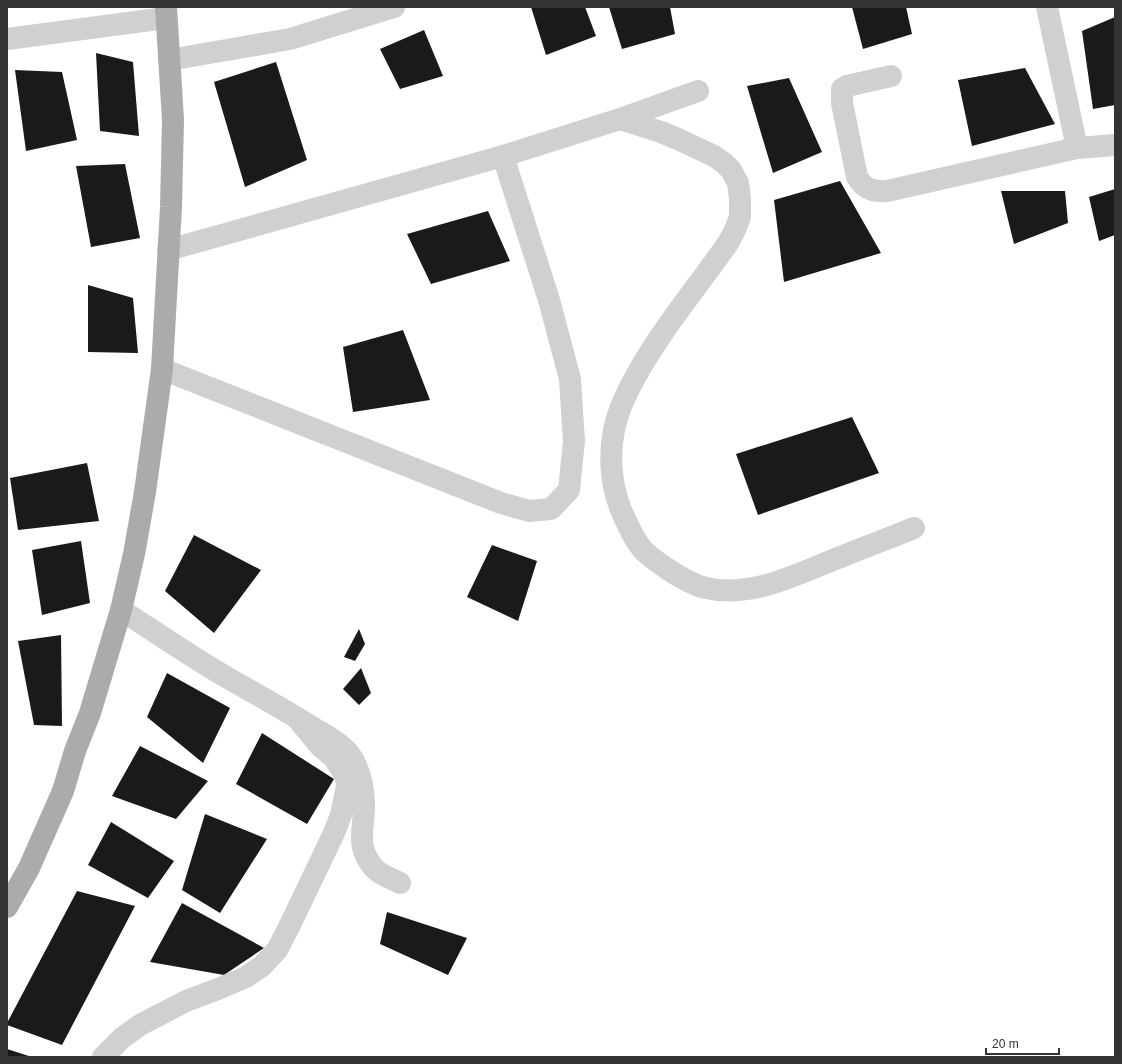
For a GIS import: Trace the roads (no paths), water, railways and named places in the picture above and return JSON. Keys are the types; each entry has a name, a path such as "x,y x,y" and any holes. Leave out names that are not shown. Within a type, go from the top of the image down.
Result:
{"main road":[{"path":"7,907 29,868 63,791 75,751 90,712 121,610 134,554 145,492 162,368 173,120 166,12"}],"street":[{"path":"169,60 290,39 394,7"},
{"path":"1048,7 1077,148"},
{"path":"7,39 166,12"},
{"path":"891,76 847,86 842,89 841,95 857,177 861,184 877,192 1077,148 1115,145"},
{"path":"168,250 503,156 620,119 698,91"},
{"path":"620,119 661,132 714,156 731,170 738,183 740,198 740,217 728,243 660,338 635,378 621,406 611,455 611,472 623,516 633,535 644,551 674,573 690,582 706,588 725,590 746,589 762,587 788,578 914,528"},
{"path":"162,368 501,503 529,511 551,509 569,490 574,441 570,379 549,300 503,156"},
{"path":"121,610 219,673 296,716 346,750 355,761 361,780 364,803 362,843 365,854 375,869 400,883"},
{"path":"103,1057 122,1038 140,1025 186,1001 246,977 262,966 277,950 334,832 341,815 347,786 346,776 334,758 320,746 296,716"}]}
